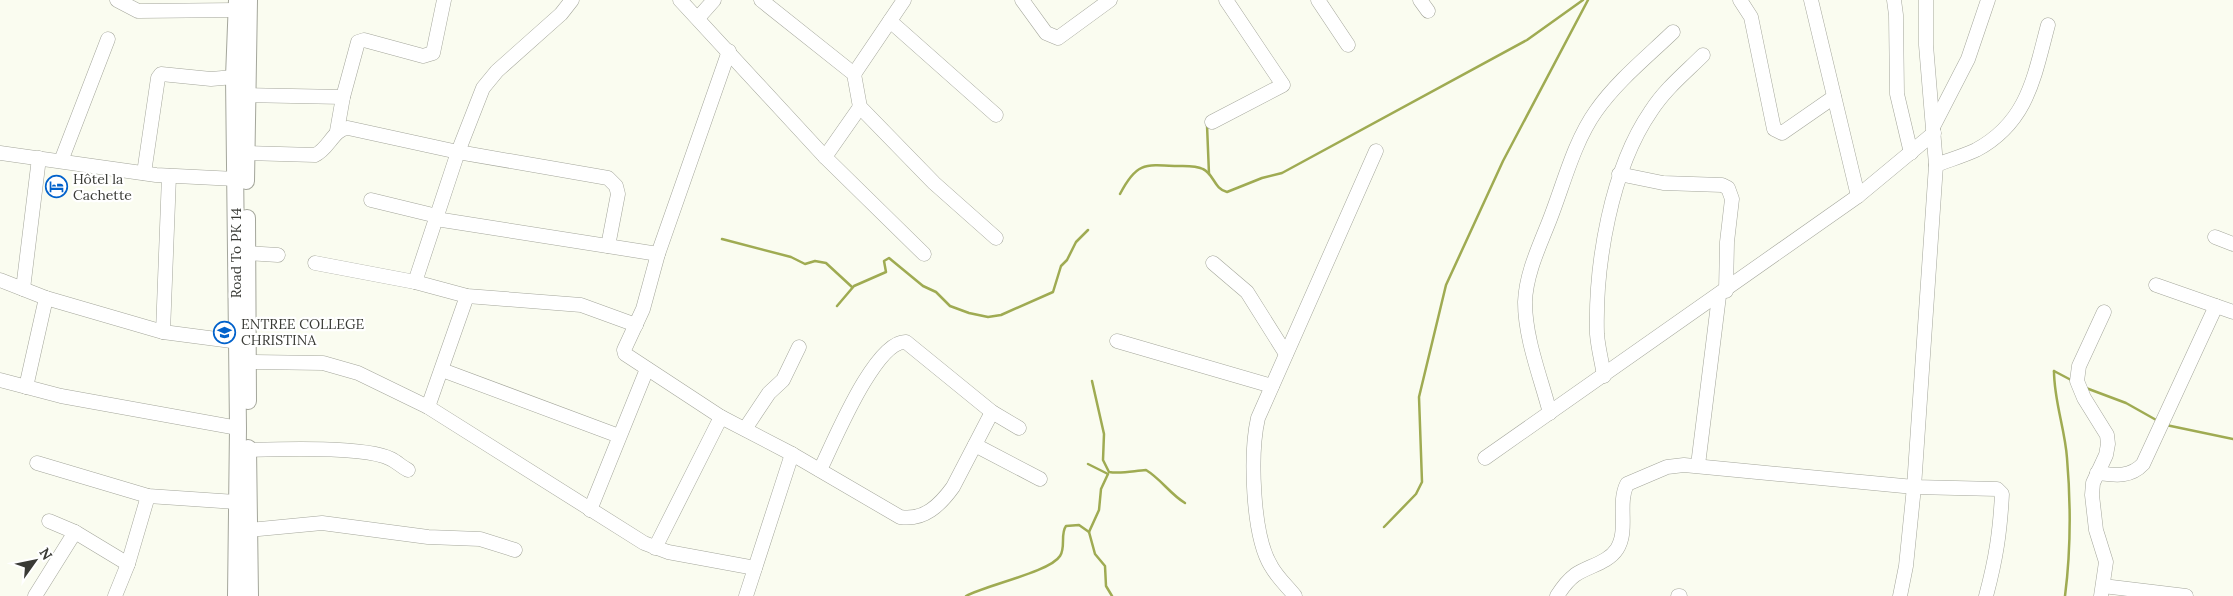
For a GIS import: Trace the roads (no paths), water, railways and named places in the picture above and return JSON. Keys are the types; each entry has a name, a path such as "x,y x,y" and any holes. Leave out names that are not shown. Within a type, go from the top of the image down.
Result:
{"main road":[{"name":"Road To PK 14","path":"236,596 243,530 248,450 248,362 242,343 234,77 241,3"},
{"name":"Road To PK 14","path":"241,3 247,95 247,252 236,502 243,530 250,596"}],"street":[{"path":"118,0 138,10 241,3"},
{"path":"247,153 315,155 322,152 337,132 343,97 358,42 364,40 423,56 433,53 444,0"},
{"path":"415,282 458,152 483,88 489,79 561,14 572,0"},
{"path":"680,0 825,157 924,254"},
{"path":"698,18 714,0"},
{"path":"761,0 854,74 860,107 934,183 996,238"},
{"path":"854,74 904,0"},
{"path":"1022,0 1046,33 1058,38 1110,0"},
{"path":"1212,122 1284,85 1226,0"},
{"path":"1318,0 1348,45"},
{"path":"1740,0 1750,17 1774,129 1782,133 1834,97"},
{"path":"1811,0 1858,196"},
{"path":"1894,0 1897,94 1910,153"},
{"path":"1900,596 1906,566 1914,487 1936,166 1926,45 1926,0"},
{"path":"1485,458 1858,196 1910,153 1934,129 1968,59 1988,0"},
{"path":"890,20 996,114"},
{"path":"1936,166 1988,142 2016,117 2030,91 2048,25"},
{"path":"1550,413 1528,330 1526,302 1529,278 1539,246 1569,165 1596,112 1610,94 1673,32"},
{"path":"61,161 108,39"},
{"path":"729,51 658,254 643,309 624,350 625,354 721,417 792,454 900,517 910,519 929,512 946,497 992,412"},
{"path":"1604,376 1598,337 1597,308 1602,257 1611,202 1619,174 1649,113 1662,94 1703,55"},
{"path":"144,173 158,78 161,74 212,79 234,77"},
{"path":"247,95 343,97"},
{"path":"825,157 860,107"},
{"path":"337,132 348,128 458,152 608,178 616,186 618,194 608,246"},
{"path":"1295,596 1271,566 1263,548 1258,525 1252,455 1254,436 1258,418 1376,151"},
{"path":"0,154 168,176 236,178"},
{"path":"23,289 39,158"},
{"path":"1619,174 1663,183 1722,185 1728,188 1732,198 1722,293 1698,465"},
{"path":"163,332 168,176"},
{"path":"371,200 437,218 658,254"},
{"path":"2215,237 2233,244"},
{"path":"247,252 278,255"},
{"path":"315,263 415,282 466,296 581,305 594,308 636,325"},
{"path":"1213,263 1247,292 1286,354"},
{"path":"0,280 46,298 163,332 242,343"},
{"path":"2156,285 2233,312"},
{"path":"428,407 466,296"},
{"path":"26,387 46,298"},
{"path":"2097,472 2119,476 2138,469 2143,464 2216,306"},
{"path":"2104,312 2077,372 2079,389 2106,435 2108,444 2106,455 2093,483 2091,507 2106,562 2102,591 2186,596"},
{"path":"820,470 861,385 881,358 900,342 906,342 992,412 1019,428"},
{"path":"1117,342 1272,386"},
{"path":"744,429 769,393 783,380 799,347"},
{"path":"248,362 323,363 358,373 428,407 590,510 655,548 755,568"},
{"path":"590,510 647,369"},
{"path":"442,370 619,436"},
{"path":"0,380 60,396 238,428"},
{"path":"655,548 721,417"},
{"path":"975,444 1040,480"},
{"path":"248,450 306,449 377,455 391,459 408,470"},
{"path":"746,596 792,454"},
{"path":"37,463 148,496 236,502"},
{"path":"1557,596 1576,575 1610,556 1618,548 1622,537 1623,493 1627,484 1667,467 1698,465 1914,487 2000,490 2002,494 1998,548 1986,596"},
{"path":"115,596 128,564 148,496"},
{"path":"49,520 75,532 128,564"},
{"path":"243,530 322,523 428,537 480,539 515,550"},
{"path":"35,596 75,532"}],"waterway":[{"path":"1120,194 1131,176 1136,171 1148,166 1190,166 1200,168 1207,171 1219,188 1227,192 1262,178 1282,173 1527,40 1583,0"},
{"path":"1384,527 1416,494 1422,482 1419,397 1446,285 1503,161 1588,0"},
{"path":"1207,125 1209,174"},
{"path":"837,306 854,286 886,272 884,261 889,258 923,286 936,292 950,306 988,317 1001,315 1053,292 1061,266 1067,260 1076,242 1088,230"},
{"path":"722,239 791,257 805,264 815,261 826,263 852,287"},
{"path":"2054,371 2054,382 2066,447 2069,493 2070,527 2065,596"},
{"path":"2054,371 2073,381"},
{"path":"1092,381 1104,434 1103,460 1109,472 1123,473 1146,470 1185,503"},
{"path":"2086,388 2126,403 2158,421"},
{"path":"2166,425 2233,439"},
{"path":"1088,464 1108,474 1101,489 1099,510 1089,532 1095,554 1105,566 1106,586 1112,596"},
{"path":"966,596 1031,573 1054,562 1062,552 1063,533 1066,526 1079,525 1089,532"}],"place":[{"name":"Hôtel la Cachette","path":"57,187"},
{"name":"ENTREE COLLEGE CHRISTINA","path":"225,332"}]}
